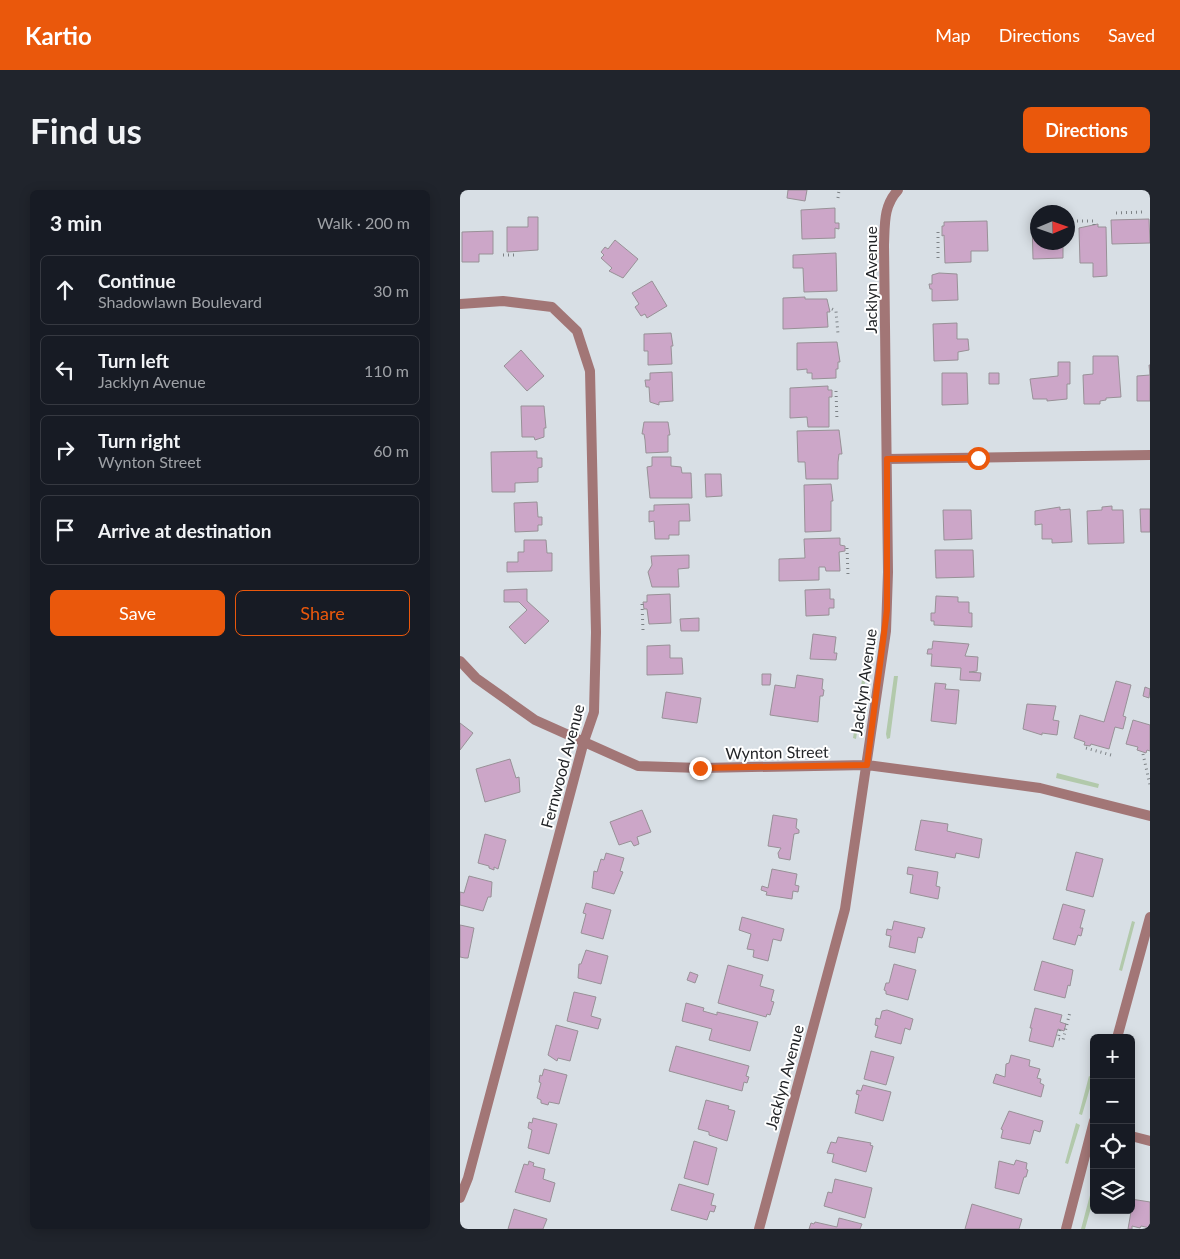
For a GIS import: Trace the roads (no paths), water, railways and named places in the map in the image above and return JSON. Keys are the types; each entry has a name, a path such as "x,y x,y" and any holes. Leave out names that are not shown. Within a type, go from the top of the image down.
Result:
{"street":[{"name":"Jacklyn Avenue","path":"759,1229 845,909 867,765 887,610 884,245 888,203 898,190"},
{"name":"Fernwood Avenue","path":"460,304 503,301 552,307 577,332 590,371 596,632 594,712 584,741 468,1178 460,1198"},
{"path":"887,459 1150,455"},
{"name":"Wynton Street","path":"460,661 476,678 535,720 638,766 700,768 867,765 1040,788 1150,816"},
{"path":"1118,1034 1150,917"},
{"path":"1066,1229 1090,1136"},
{"path":"1135,1137 1150,1140"}]}
